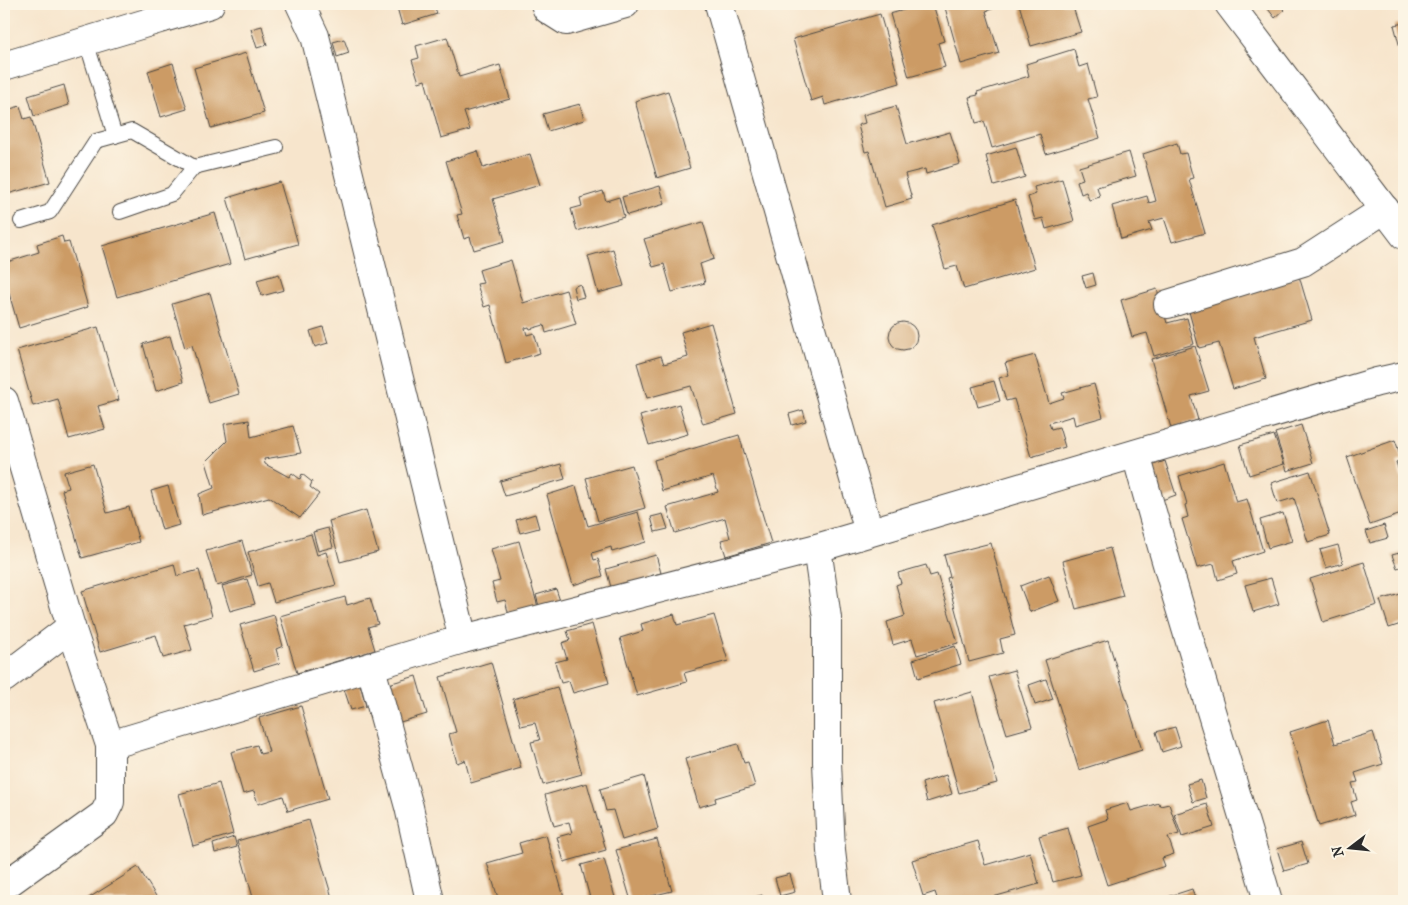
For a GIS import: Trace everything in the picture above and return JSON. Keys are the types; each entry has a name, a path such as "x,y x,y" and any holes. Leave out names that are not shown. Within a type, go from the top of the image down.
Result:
{"street":[{"path":"4,66 86,42 161,11 210,4"},
{"path":"300,4 315,36 463,639"},
{"path":"545,4 547,9 566,21 625,4"},
{"path":"719,4 869,532"},
{"path":"1230,4 1404,235"},
{"path":"1168,304 1304,262 1385,209"},
{"path":"110,745 463,639 817,548 1377,382 1404,376"},
{"path":"4,401 71,627 110,745 110,802 104,814 4,886"},
{"path":"1136,454 1163,556 1235,786 1268,901"},
{"path":"817,548 827,618 827,762 831,851 837,901"},
{"path":"4,678 71,627"},
{"path":"371,668 409,808 430,901"}],"lane":[{"path":"86,42 115,136"},
{"path":"20,221 50,212 96,141 132,131 194,167"},
{"path":"120,212 172,194 194,167 276,147"}],"building":[{"path":"396,4 434,4 437,14 402,25"},
{"path":"924,4 933,4 944,41 938,43 945,67 909,77 890,14"},
{"path":"944,4 997,4 998,7 986,11 999,53 961,64"},
{"path":"1019,4 1072,4 1081,32 1031,46"},
{"path":"1260,4 1278,4 1284,10 1275,18 1265,5 1262,7"},
{"path":"880,14 900,83 825,105 823,97 811,101 793,39"},
{"path":"1404,23 1404,63 1394,25"},
{"path":"262,26 267,45 257,48 251,29"},
{"path":"447,37 459,77 500,65 510,99 464,112 470,130 441,138 425,80 419,82 412,60 419,58 416,46"},
{"path":"344,39 349,53 337,57 333,42"},
{"path":"1074,49 1079,67 1088,64 1097,97 1088,99 1100,138 1046,154 1040,134 992,148 984,121 976,123 969,97 978,95 977,92 1029,76 1026,64"},
{"path":"246,53 264,113 211,128 194,68"},
{"path":"173,63 187,109 161,117 148,71"},
{"path":"64,85 69,105 34,116 28,96"},
{"path":"668,91 690,168 657,178 635,101"},
{"path":"580,104 584,120 548,131 543,114"},
{"path":"20,106 24,119 31,117 50,182 4,195 4,111"},
{"path":"896,106 907,144 950,132 960,164 926,174 925,169 905,174 912,199 885,207 869,151 865,152 858,125 865,123 863,115"},
{"path":"1177,143 1180,154 1186,153 1193,178 1189,179 1205,233 1172,242 1164,218 1149,222 1152,230 1121,239 1112,206 1147,196 1149,203 1156,201 1143,154"},
{"path":"1016,147 1025,177 994,186 986,156"},
{"path":"478,151 483,168 530,154 540,185 493,199 505,241 474,250 470,237 464,239 457,215 462,214 446,161"},
{"path":"1129,152 1136,176 1097,187 1100,197 1089,200 1086,192 1081,194 1077,181 1083,179 1079,167"},
{"path":"1062,179 1074,221 1046,229 1043,218 1035,220 1028,197 1036,194 1034,187"},
{"path":"280,182 298,244 245,259 227,198"},
{"path":"660,186 665,204 627,215 622,197"},
{"path":"603,191 606,201 619,197 624,217 577,231 571,209 582,206 580,198"},
{"path":"1015,200 1035,268 964,289 957,266 945,269 932,225"},
{"path":"215,213 230,264 117,297 102,246"},
{"path":"703,222 714,259 700,264 705,283 672,292 664,264 653,267 644,239"},
{"path":"62,236 64,243 69,242 88,307 19,328 4,276 4,263 39,252 37,244"},
{"path":"613,249 624,286 598,293 588,256"},
{"path":"511,260 523,303 566,290 576,324 546,333 544,325 530,329 529,327 525,328 527,335 534,333 540,353 506,363 490,305 484,307 477,284 483,283 479,270"},
{"path":"1093,273 1096,285 1086,288 1082,276"},
{"path":"279,274 284,290 262,296 257,280"},
{"path":"1299,276 1312,320 1254,337 1266,379 1233,389 1219,343 1199,348 1188,308"},
{"path":"580,284 584,297 576,299 573,287"},
{"path":"1157,289 1167,323 1187,318 1194,344 1154,356 1147,333 1132,337 1121,300"},
{"path":"210,293 239,394 209,403 192,345 185,348 172,304"},
{"path":"903,322 913,326 917,336 913,346 903,350 893,346 889,336 893,326"},
{"path":"711,323 737,414 703,424 691,386 647,398 637,363 661,356 664,364 688,357 681,332"},
{"path":"98,327 119,400 98,406 105,429 69,439 58,399 33,406 17,350"},
{"path":"323,327 328,343 315,347 310,331"},
{"path":"170,336 183,382 156,391 143,344"},
{"path":"1195,346 1209,391 1191,396 1198,420 1171,428 1151,359"},
{"path":"1035,355 1049,403 1064,398 1062,393 1094,384 1103,417 1075,425 1073,416 1049,423 1051,429 1059,427 1065,447 1031,457 1014,399 1006,401 999,378 1009,375 1005,363"},
{"path":"994,381 1000,401 978,407 972,387"},
{"path":"679,404 688,434 649,445 640,416"},
{"path":"803,410 806,421 792,425 789,414"},
{"path":"249,420 251,437 293,426 301,453 264,459 265,464 289,477 292,473 300,479 302,474 312,482 310,487 319,494 300,518 269,497 202,515 199,494 214,488 206,462 227,441 224,424"},
{"path":"1301,425 1313,463 1287,471 1275,433"},
{"path":"739,435 771,543 726,556 721,540 730,538 725,518 675,533 667,507 718,492 713,476 662,491 654,460"},
{"path":"1274,435 1284,464 1249,475 1240,445"},
{"path":"1395,440 1402,460 1396,462 1404,486 1404,513 1370,525 1347,457"},
{"path":"1165,461 1176,495 1159,501 1148,467"},
{"path":"1224,462 1236,502 1247,499 1263,551 1233,561 1237,574 1218,580 1214,564 1197,568 1182,519 1188,517 1185,505 1187,504 1179,476"},
{"path":"93,464 107,513 129,507 139,542 82,558 62,490 69,488 64,472"},
{"path":"561,464 565,479 505,496 500,481"},
{"path":"632,465 645,508 598,521 586,478"},
{"path":"1310,471 1330,535 1308,542 1294,498 1277,503 1271,483"},
{"path":"168,486 179,525 162,530 151,491"},
{"path":"576,486 588,526 638,512 646,542 612,552 611,547 592,553 594,560 598,559 603,576 573,585 547,495"},
{"path":"366,510 378,552 340,562 329,521"},
{"path":"1283,513 1292,541 1268,548 1260,520"},
{"path":"535,514 539,528 520,533 516,520"},
{"path":"663,514 668,529 655,532 651,517"},
{"path":"1384,525 1388,538 1370,543 1366,531"},
{"path":"328,528 333,547 318,551 313,532"},
{"path":"311,534 317,555 326,552 336,585 274,602 268,583 258,586 248,552"},
{"path":"242,541 252,575 217,586 206,551"},
{"path":"519,541 538,607 509,616 505,600 497,602 492,583 500,581 491,549"},
{"path":"991,543 1015,635 1000,639 1003,653 969,662 947,578 950,577 944,555"},
{"path":"1338,545 1343,563 1326,568 1320,550"},
{"path":"1110,548 1123,596 1076,609 1063,561"},
{"path":"1403,552 1404,566 1397,568 1392,555"},
{"path":"656,555 661,573 650,576 651,580 612,591 606,569"},
{"path":"1364,562 1377,605 1323,622 1310,579"},
{"path":"174,564 177,576 199,570 212,616 184,624 192,650 163,658 156,635 100,652 82,591"},
{"path":"926,565 930,576 937,574 958,643 917,655 912,639 893,645 887,622 905,616 896,585 901,583 898,573"},
{"path":"1049,575 1059,601 1030,612 1020,586"},
{"path":"1271,578 1279,604 1253,612 1245,585"},
{"path":"247,579 255,604 230,611 222,586"},
{"path":"556,589 561,604 540,610 536,595"},
{"path":"1404,593 1404,623 1389,628 1380,600"},
{"path":"345,597 347,605 370,598 378,624 368,627 375,650 297,673 280,616"},
{"path":"674,614 677,625 714,615 728,661 684,673 687,682 637,696 620,638 643,631 641,624"},
{"path":"274,615 283,646 276,649 280,663 254,671 240,625"},
{"path":"592,624 609,683 573,693 569,681 561,683 555,662 567,659 562,643 570,640 567,631"},
{"path":"1108,640 1142,750 1079,770 1045,660"},
{"path":"955,646 961,664 918,678 913,660"},
{"path":"491,662 521,768 471,783 465,760 457,763 449,734 456,732 440,677"},
{"path":"1014,670 1032,727 1007,734 989,677"},
{"path":"416,676 427,714 397,723 385,685"},
{"path":"1046,679 1053,699 1035,705 1029,685"},
{"path":"360,684 366,706 351,710 344,689"},
{"path":"557,687 582,774 543,785 531,742 540,740 535,723 521,726 513,699"},
{"path":"972,692 997,783 959,793 934,703"},
{"path":"301,706 328,799 288,811 283,796 258,804 254,791 243,794 231,752 257,745 260,754 269,752 259,718"},
{"path":"1328,720 1335,744 1373,732 1383,764 1355,773 1358,782 1352,783 1357,800 1351,802 1355,815 1319,826 1290,732"},
{"path":"1175,727 1181,746 1162,752 1156,732"},
{"path":"738,744 744,763 748,762 755,786 715,798 716,802 699,807 685,759"},
{"path":"946,775 952,794 927,802 922,783"},
{"path":"644,776 658,829 622,840 613,810 606,811 600,789"},
{"path":"1201,780 1206,798 1193,802 1187,784"},
{"path":"219,783 233,834 193,846 179,794"},
{"path":"587,783 606,850 564,862 557,837 572,833 569,822 554,826 545,795"},
{"path":"1128,803 1131,811 1159,803 1160,806 1169,804 1179,834 1168,837 1174,854 1162,858 1165,866 1107,885 1088,826 1108,819 1105,810"},
{"path":"1207,804 1214,827 1182,837 1174,814"},
{"path":"309,820 333,901 254,901 237,841"},
{"path":"1068,828 1081,875 1053,882 1039,836"},
{"path":"546,835 565,901 499,901 487,863 522,853 519,843"},
{"path":"234,837 237,847 215,853 213,844"},
{"path":"657,839 672,891 631,901 616,850"},
{"path":"978,841 985,865 1030,852 1039,884 993,897 994,901 938,901 935,892 923,896 912,860"},
{"path":"1301,842 1308,864 1284,871 1277,849"},
{"path":"604,859 616,901 583,901 590,898 581,865"},
{"path":"138,867 159,901 84,901"},
{"path":"790,874 795,892 780,896 775,878"},
{"path":"1192,889 1196,901 1158,901 1158,900"},
{"path":"762,895 764,901 741,901"},
{"path":"1156,897 1157,901 1144,901"}]}
